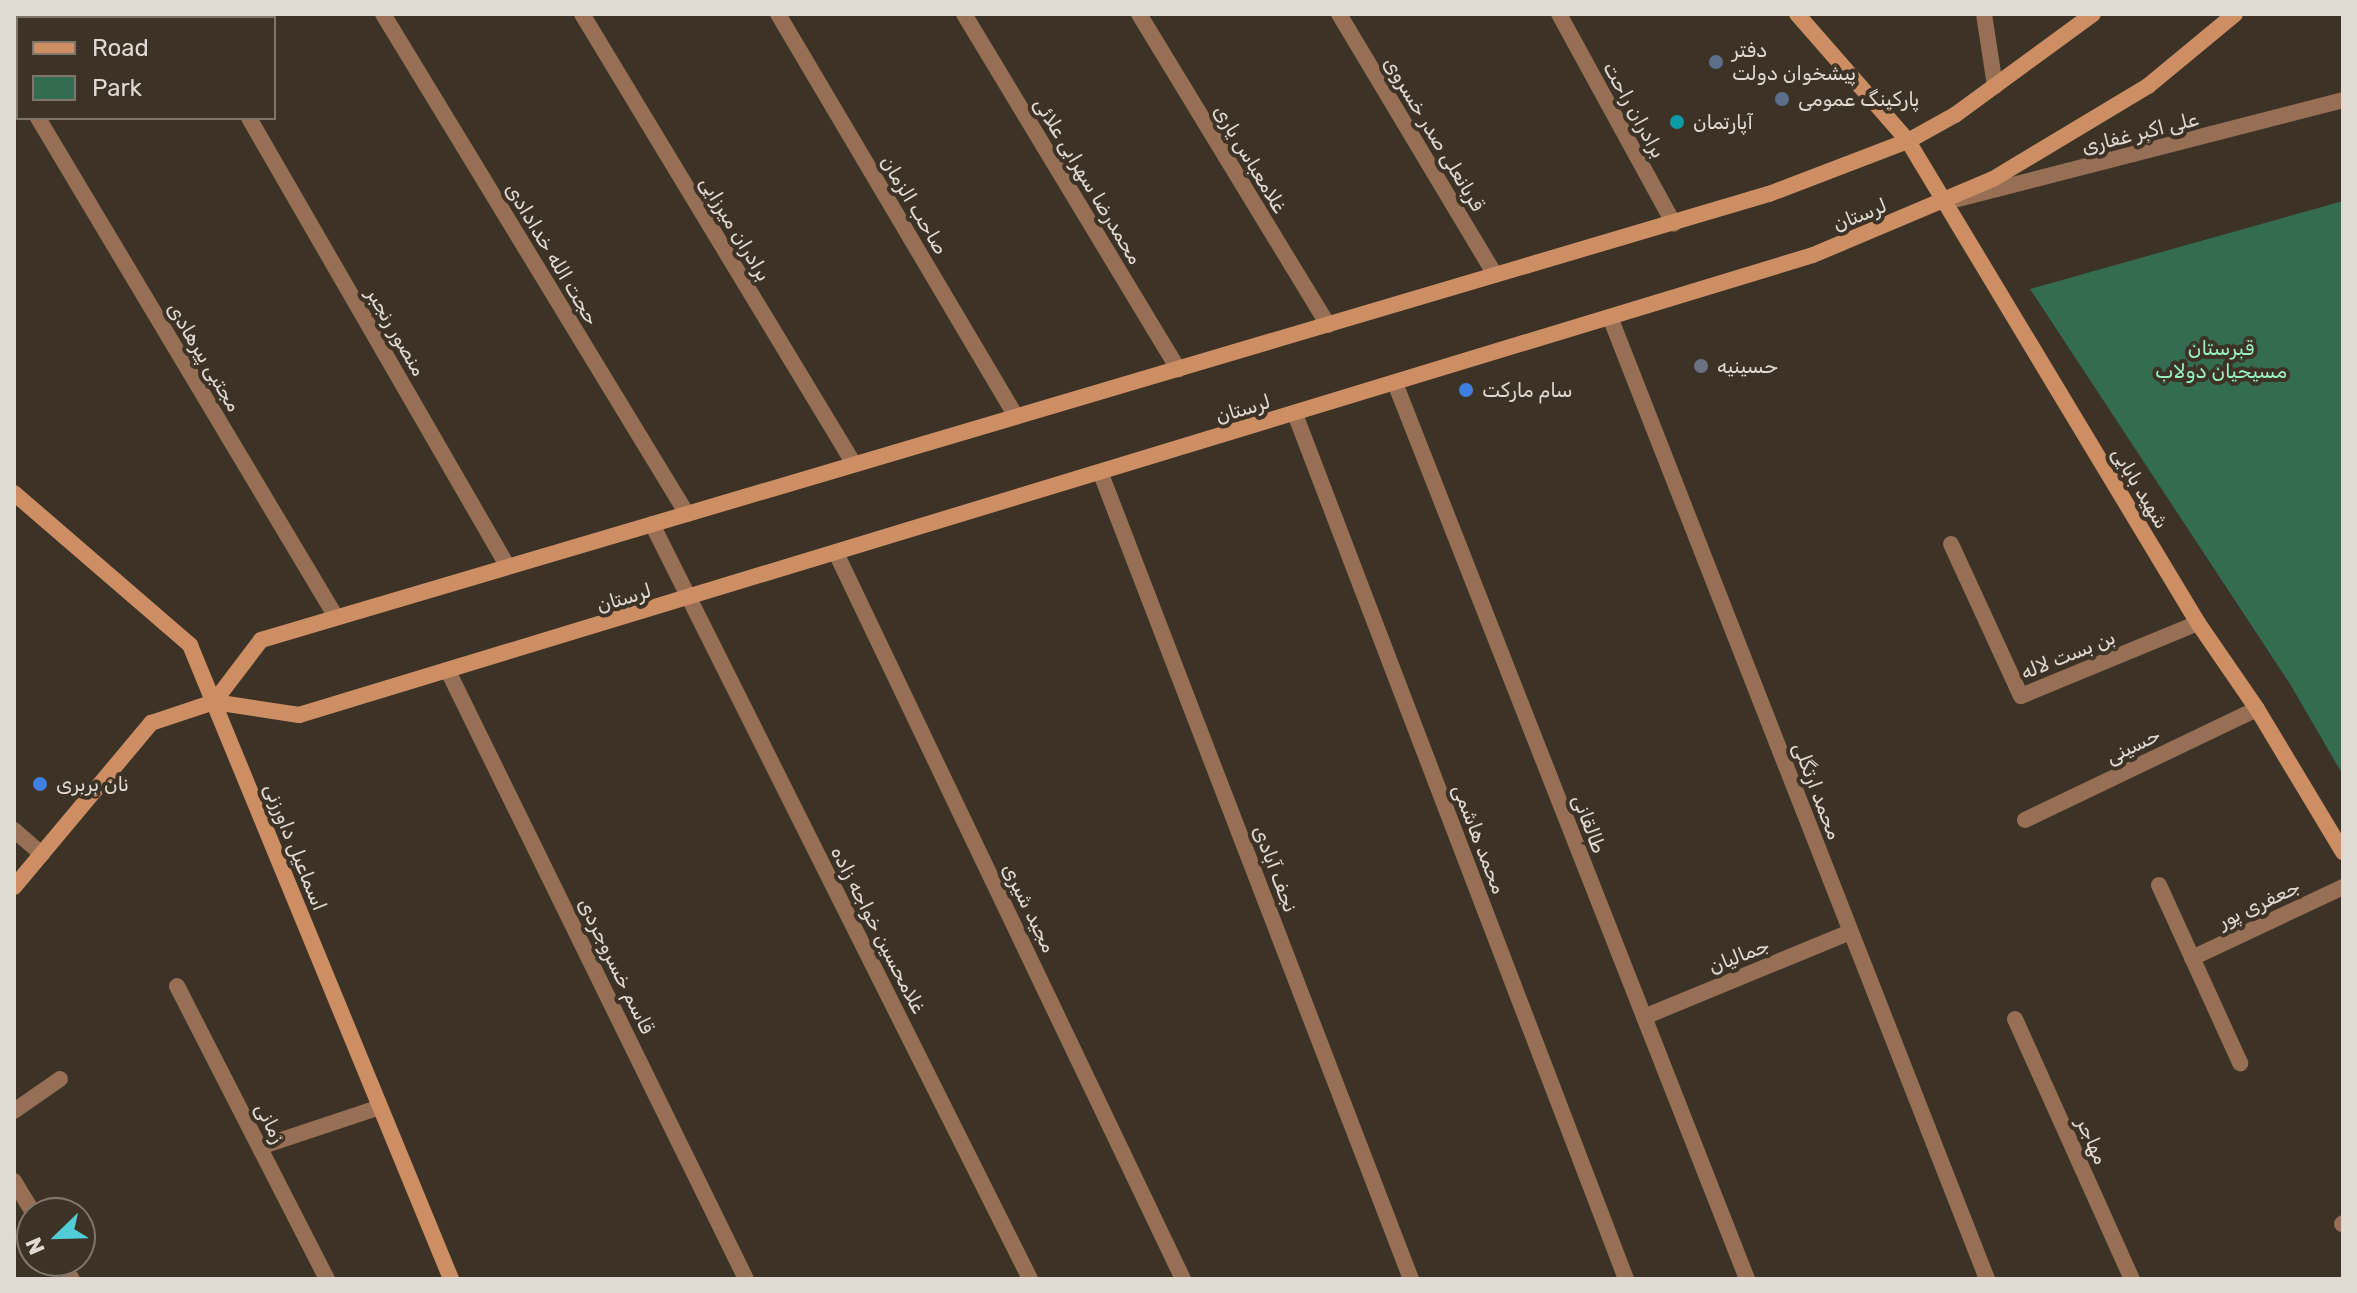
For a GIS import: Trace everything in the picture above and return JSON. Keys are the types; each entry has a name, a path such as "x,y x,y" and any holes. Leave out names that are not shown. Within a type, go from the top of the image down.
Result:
{"street":[{"name":"حجت الله خدادادی","path":"383,14 687,514"},
{"name":"برادران میرزایی","path":"582,14 854,464"},
{"name":"صاحب الزمان","path":"778,14 1016,417"},
{"name":"محمدرضا سهرابی علائی","path":"964,14 1178,369"},
{"name":"غلامعباس یاری","path":"1139,14 1328,325"},
{"name":"قربانعلی صدر خسروی","path":"1339,14 1495,275"},
{"name":"برادران راحت","path":"1559,14 1674,224"},
{"name":"شهید بابایی","path":"1797,14 1908,141 2198,623 2257,709 2343,852"},
{"path":"1984,14 1995,86"},
{"path":"214,702 261,640 1674,224 1908,141 1995,86 2093,14"},
{"name":"لرستان","path":"14,887 151,723 214,702 299,715 837,555 1813,255 1945,202 2148,86 2235,14"},
{"name":"علی اکبر غفاری","path":"1945,202 2343,100"},
{"name":"مجتبی پیرهادی","path":"39,120 336,617"},
{"name":"منصور رنجبر","path":"250,120 508,567"},
{"name":"محمد ارتگلی","path":"1610,317 1987,1279"},
{"name":"طالقانی","path":"1395,383 1747,1279"},
{"name":"محمد هاشمی","path":"1295,414 1626,1279"},
{"name":"نجف آبادی","path":"1101,474 1411,1279"},
{"name":"اسماعیل داورزنی","path":"14,493 190,645 451,1279"},
{"name":"غلامحسین خواجه زاده","path":"652,524 1030,1279"},
{"name":"بن بست لاله","path":"1951,544 2021,696 2198,623"},
{"name":"مجید شیری","path":"837,555 1183,1279"},
{"name":"قاسم خسروجردی","path":"448,671 746,1279"},
{"name":"حسینی","path":"2025,820 2257,709"},
{"path":"14,830 42,854"},
{"path":"2159,885 2240,1063"},
{"name":"جعفری پور","path":"2192,958 2343,887"},
{"name":"جمالیان","path":"1644,1017 1850,932"},
{"name":"زمانی","path":"177,986 327,1279"},
{"name":"مهاجر","path":"2015,1019 2132,1279"},
{"path":"14,1111 60,1079"},
{"path":"260,1147 380,1107"}],"green space":[{"name":"قبرستان مسیحیان دولاب","path":"2343,201 2343,775 2290,684 2030,289"}],"place":[{"name":"دفتر پیشخوان دولت","path":"1716,62"},
{"name":"پارکینگ عمومی","path":"1782,99"},
{"name":"آپارتمان","path":"1677,122"},
{"name":"حسینیه","path":"1701,366"},
{"name":"سام مارکت","path":"1466,390"},
{"name":"نان بربری","path":"40,784"}]}
